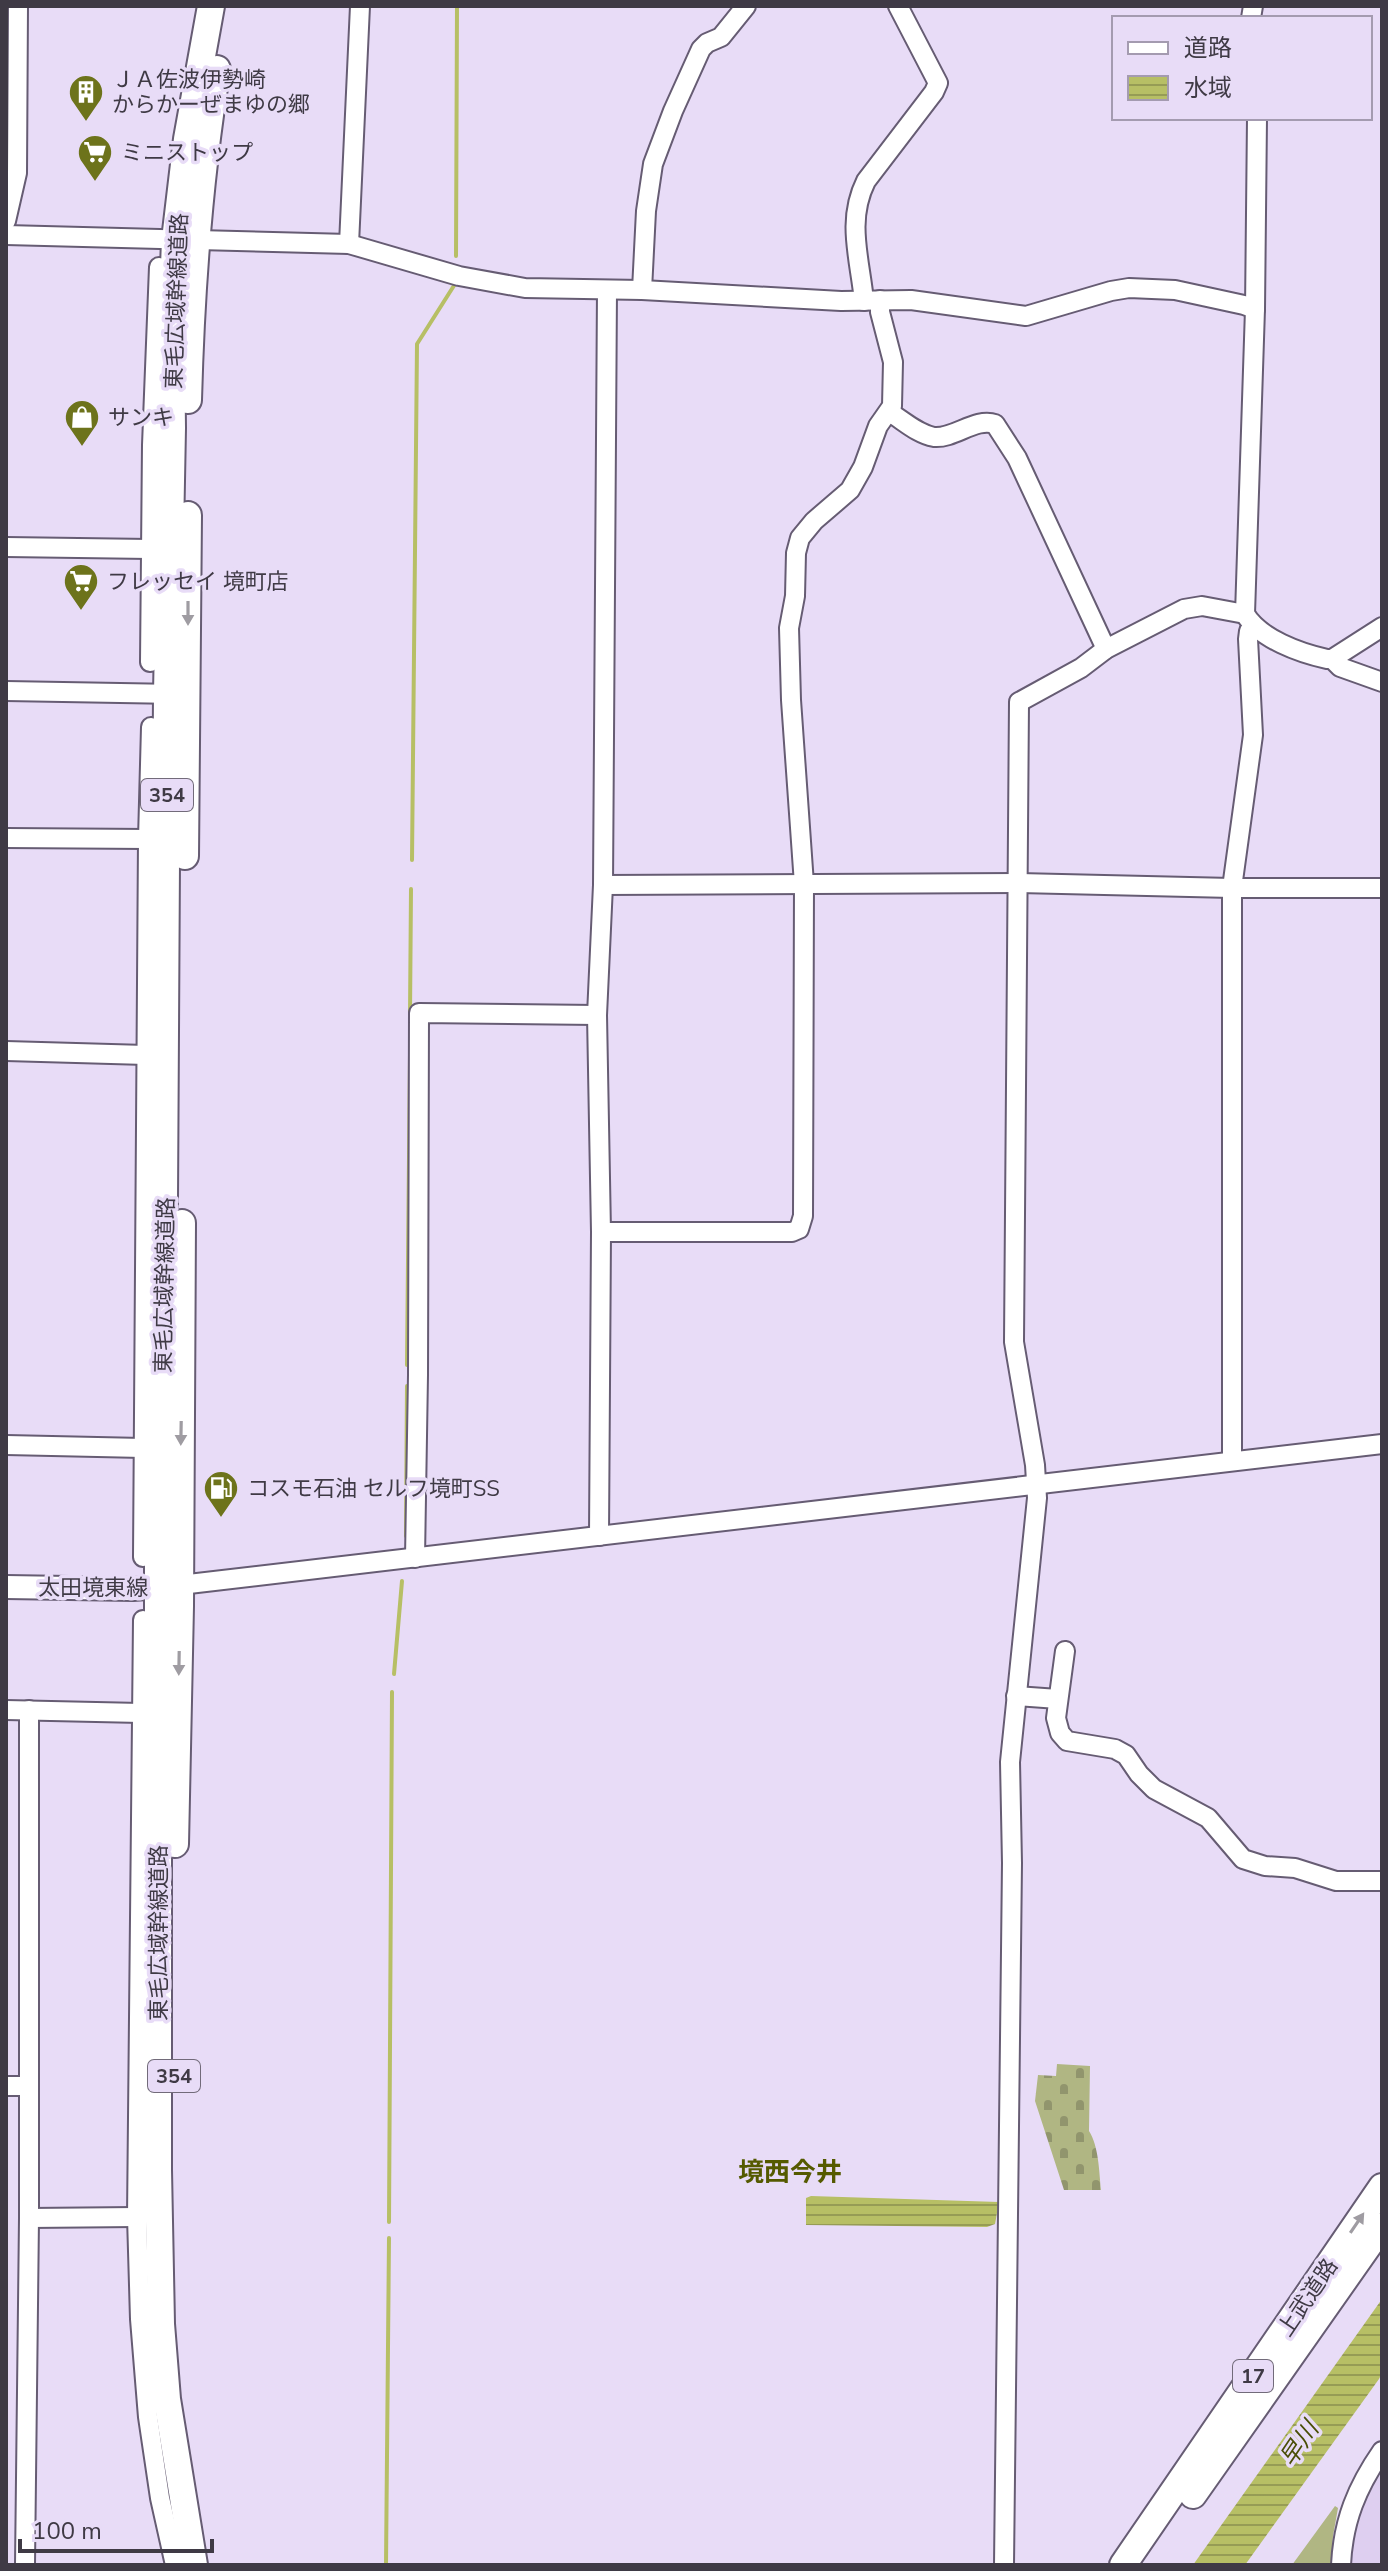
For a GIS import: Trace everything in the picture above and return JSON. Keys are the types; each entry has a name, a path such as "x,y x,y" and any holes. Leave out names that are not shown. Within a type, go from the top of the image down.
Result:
{"highway":[{"name":"東毛広域幹線道路","path":"210,2565 184,2397 175,2260 175,1863 163,1368 167,905 188,428 187,139 211,6"},
{"name":"東毛広域幹線道路","path":"194,2565 167,2399 161,2324 158,2170 158,1863 169,1586 184,918 177,694 159,589 172,428 171,347 185,241 228,6"},
{"name":"上武道路","path":"1123,2565 1382,2187"},
{"name":"上武道路","path":"1145,2565 1382,2226"}],"main road":[{"name":"太田境東線","path":"6,1587 133,1589 169,1586"}],"street":[{"path":"6,221 17,173 18,6"},
{"path":"349,244 360,6"},
{"path":"642,290 646,211 656,153 704,45 721,37 746,6"},
{"path":"601,1232 792,1232 799,1229 803,1216 804,884 789,628 795,596 796,553 804,532 850,490 858,478 872,438 894,399 893,362 854,236 859,194 866,181 938,83 898,6"},
{"path":"1232,1460 1232,888 1251,765 1252,704 1248,639 1257,120"},
{"path":"6,235 349,244 459,276 525,288 937,302 1026,316 1111,291 1143,288 1175,290 1255,309"},
{"path":"150,662 159,589 150,549 159,267"},
{"path":"599,1536 601,1232 597,1015 603,885 607,290"},
{"path":"889,412 932,437 948,436 984,422 995,424 1017,458 1106,649"},
{"path":"152,445 172,428"},
{"path":"6,547 150,549"},
{"path":"1004,2565 1012,1863 1010,1762 1037,1502 1014,1342 1019,702 1081,668 1106,649 1194,606 1249,620 1271,638 1332,659 1340,667 1382,682"},
{"path":"1332,659 1382,627"},
{"path":"6,691 177,694"},
{"path":"143,1557 151,727"},
{"path":"6,838 148,839"},
{"path":"603,885 1019,883 1382,888"},
{"path":"148,926 167,905"},
{"path":"415,1558 419,1013 597,1015"},
{"path":"6,1051 146,1055"},
{"path":"144,1333 163,1368"},
{"path":"169,1586 1382,1444"},
{"path":"6,1445 143,1448"},
{"path":"143,1620 137,2217 140,2319 151,2437 175,2565"},
{"path":"1065,1651 1057,1724 1067,1741 1115,1749 1126,1755 1154,1789 1208,1818 1243,1859 1265,1866 1295,1868 1336,1881 1382,1881"},
{"path":"1016,1696 1058,1699"},
{"path":"6,1710 141,1713"},
{"path":"25,2565 29,1710"},
{"path":"140,1897 158,1863"},
{"path":"6,2086 28,2086"},
{"path":"29,2218 137,2217"},
{"path":"6,2418 25,2418"},
{"path":"151,2437 162,2450 164,2461 178,2474"},
{"path":"1341,2565 1349,2513 1367,2473 1382,2451"}],"shaded area":[{"path":"1382,2467 1382,2565 1351,2565 1356,2516 1370,2484"}],"green space":[{"path":"1057,2064 1090,2066 1089,2131 1097,2152 1101,2190 1064,2190 1035,2101 1038,2075 1056,2076"},
{"path":"1335,2506 1338,2508 1331,2565 1292,2565"}],"water":[{"path":"806,2198 999,2202 995,2224 987,2227 806,2225"},
{"name":"早川","path":"1382,2299 1382,2373 1379,2379 1245,2565 1193,2565"}],"waterway":[{"path":"456,256 457,6"},
{"path":"412,860 417,344 455,284"},
{"path":"410,1015 411,889"},
{"path":"407,1365 410,1055"},
{"path":"406,1536 407,1386"},
{"path":"394,1674 402,1581"},
{"path":"389,2222 392,1692"},
{"path":"1382,2124 1382,2133"},
{"path":"386,2565 389,2238"}],"place":[{"name":"ＪＡ佐波伊勢崎 からかーぜまゆの郷","path":"86,123"},
{"name":"ミニストップ","path":"95,183"},
{"name":"サンキ","path":"82,448"},
{"name":"フレッセイ 境町店","path":"81,612"},
{"name":"コスモ石油 セルフ境町SS","path":"221,1519"}],"district":[{"name":"境西今井","path":"790,2172"}]}
